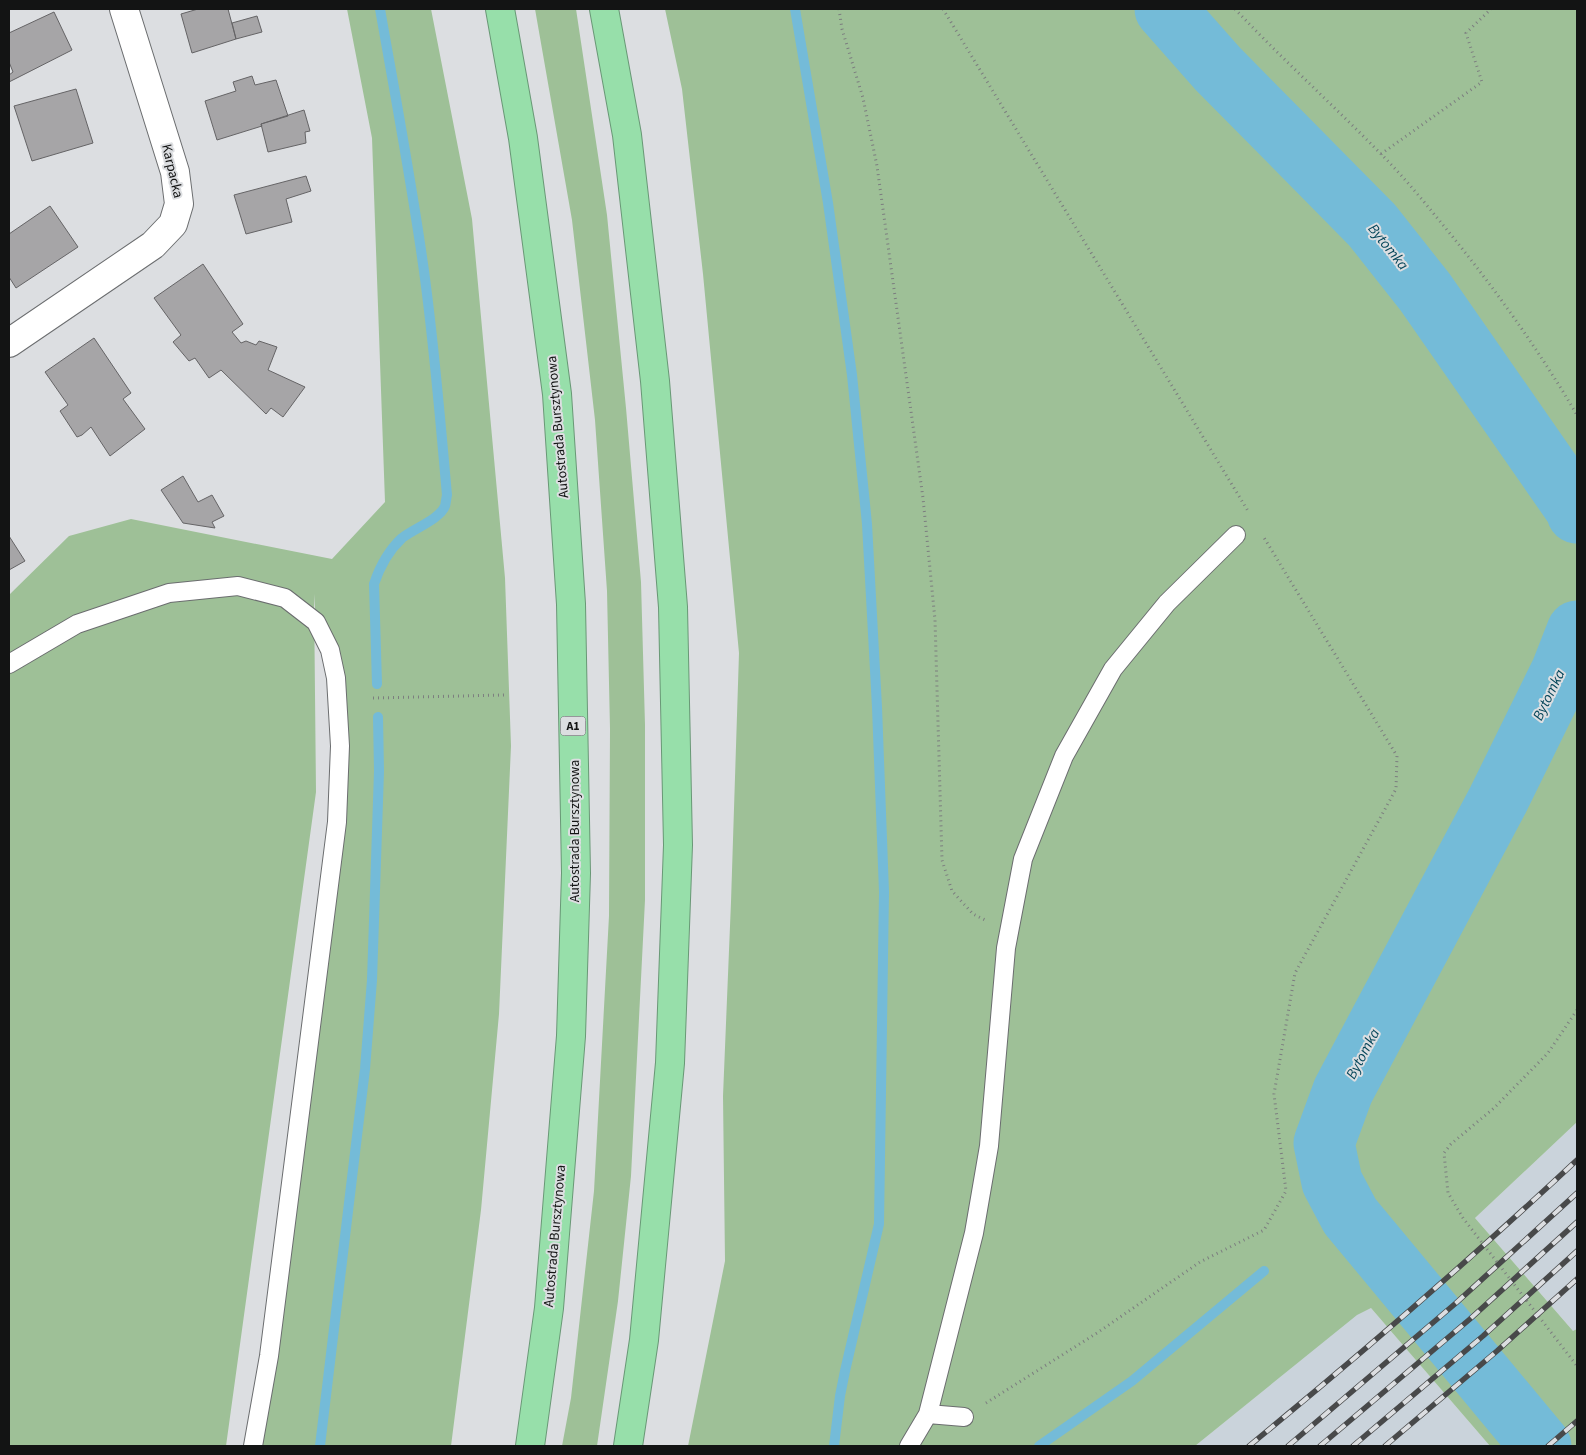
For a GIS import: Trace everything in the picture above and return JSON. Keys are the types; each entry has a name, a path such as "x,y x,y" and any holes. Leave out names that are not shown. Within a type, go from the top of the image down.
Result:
{"highway":[{"name":"Autostrada Bursztynowa","path":"500,9 523,138 557,394 571,604 576,864 571,1036 549,1308 530,1446"},
{"path":"604,9 628,135 656,381 673,608 677,835 670,1064 644,1340 628,1446"}],"street":[{"name":"Karpacka","path":"9,343 153,245 173,224 179,204 175,172 124,9"}],"lane":[{"path":"909,1446 928,1414 974,1233 989,1146 1006,948 1023,859 1064,756 1114,669 1167,603 1236,536"},
{"path":"9,664 51,638 86,620 169,593 238,586 285,598 316,622 330,650 336,678 340,746 337,822 269,1356 253,1446"},
{"path":"928,1414 964,1417"}],"path":[{"path":"839,9 842,28 863,98 877,166 923,498 935,620 942,860 952,891 973,914 1010,933"},
{"path":"944,9 1252,518"},
{"path":"1235,9 1276,52 1381,154 1428,206 1485,278 1546,364 1577,415"},
{"path":"1381,154 1482,82 1466,33 1491,9"},
{"path":"964,1417 1097,1333 1200,1262 1264,1230 1286,1191 1274,1094 1295,973 1396,789 1397,756 1263,535"},
{"path":"373,698 504,695"},
{"path":"1577,1010 1548,1053 1494,1108 1451,1144 1444,1153 1448,1193 1462,1218 1577,1366"}],"shaded area":[{"path":"1577,1122 1577,1329 1574,1332 1475,1218"},
{"path":"1371,1308 1490,1446 1195,1446 1357,1314"}],"green space":[{"path":"347,9 431,9 472,219 505,578 511,746 499,1014 481,1210 451,1446 258,1446 340,746 316,622 314,594 316,792 226,1446 9,1446 9,595 69,536 131,519 332,559 385,502 372,138"},
{"path":"535,9 576,9 607,215 641,582 645,725 645,900 631,1176 618,1301 597,1446 562,1446 571,1398 594,1191 609,916 610,729 607,591 595,420 572,220"},
{"path":"665,9 1577,9 1577,1122 1475,1218 1573,1331 1577,1329 1577,1446 1490,1446 1371,1308 1357,1315 1195,1446 688,1446 725,1261 723,1096 739,653 703,274 682,89"}],"building":[{"path":"198,9 228,9 236,39 192,53 181,14"},
{"path":"54,12 72,50 9,82 9,75 13,72 9,62 9,33"},
{"path":"257,16 262,32 236,39 232,23"},
{"path":"252,76 255,85 276,80 288,116 217,140 205,101 236,91 233,82"},
{"path":"76,89 93,143 32,161 14,106"},
{"path":"304,110 310,131 305,132 306,143 268,152 261,124"},
{"path":"306,176 311,191 286,199 292,222 246,234 234,195"},
{"path":"50,206 78,247 16,288 9,277 9,234"},
{"path":"203,264 243,324 232,332 241,343 246,341 256,345 259,341 277,347 268,370 305,387 283,417 271,408 266,414 221,370 209,378 195,358 189,361 173,342 181,335 154,298"},
{"path":"94,338 131,393 123,399 145,429 110,456 91,427 77,437 60,411 68,405 45,372"},
{"path":"183,476 198,502 212,495 224,516 212,522 215,528 183,523 161,490"},
{"path":"9,536 25,561 9,570"}],"waterway":[{"path":"377,684 374,584 376,577 385,559 402,538 442,511 447,495 434,351 423,264 380,9"},
{"path":"795,9 828,203 852,375 867,524 877,707 884,892 879,1224 845,1371 834,1446"},
{"name":"Bytomka","path":"1165,9 1218,69 1372,225 1425,292 1577,513"},
{"name":"Bytomka","path":"1541,1446 1350,1216 1332,1182 1324,1143 1343,1091 1498,800 1561,672 1577,631"},
{"path":"320,1446 365,1069 372,980 379,771 378,717"},
{"path":"1039,1446 1132,1381 1264,1271"}],"railway":[{"path":"1249,1446 1415,1306 1577,1160"},
{"path":"1288,1446 1456,1303 1577,1193"},
{"path":"1320,1446 1470,1319 1577,1222"},
{"path":"1353,1446 1483,1336 1577,1251"},
{"path":"1385,1446 1497,1351 1577,1279"},
{"path":"1548,1446 1577,1421"}]}
